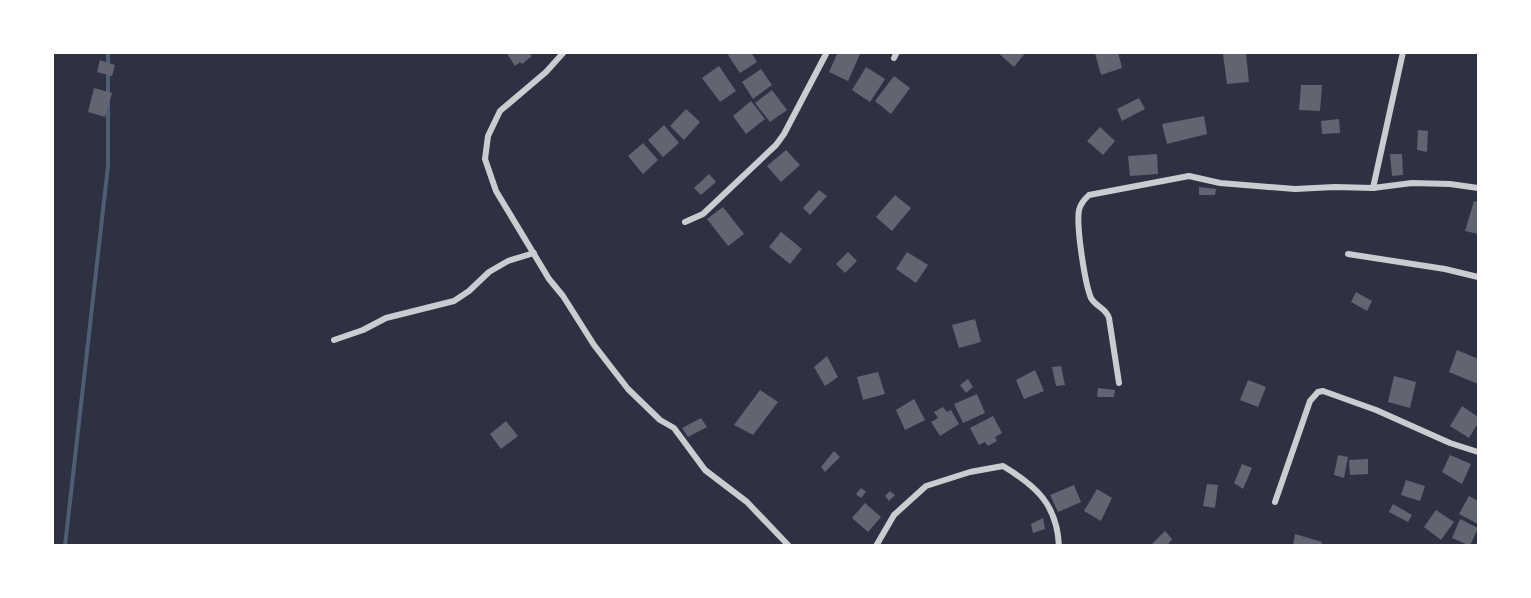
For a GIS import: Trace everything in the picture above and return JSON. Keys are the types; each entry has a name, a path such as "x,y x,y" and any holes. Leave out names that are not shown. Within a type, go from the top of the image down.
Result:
{"street":[{"path":"564,52 546,72 500,111 488,136 485,159 496,190 594,345 628,389 660,420 674,428 705,470 747,502 789,546"},
{"path":"685,222 704,214 776,145 827,52"},
{"path":"1373,188 1403,52"},
{"path":"1119,383 1109,318 1105,310 1097,305 1090,296 1078,229 1079,210 1082,201 1089,195 1189,176 1220,183 1295,189 1373,188 1412,183 1450,184 1479,188"},
{"path":"334,340 363,330 386,318 454,301 470,291 489,272 508,261 534,253"},
{"path":"1348,254 1445,269 1479,277"},
{"path":"1275,502 1310,401 1318,392 1323,391 1376,410 1450,443 1479,452"},
{"path":"876,546 894,515 926,486 970,472 1004,465 1028,481 1049,506 1059,535 1059,546"}],"building":[{"path":"506,52 533,52 530,54 532,56 522,64 520,62 515,66"},
{"path":"732,52 751,52 757,62 740,73 728,55"},
{"path":"838,52 861,52 848,81 829,72"},
{"path":"997,52 1026,52 1014,67"},
{"path":"1118,52 1122,68 1101,75 1095,53"},
{"path":"1223,54 1246,54 1249,82 1227,84"},
{"path":"100,60 115,65 112,76 97,72"},
{"path":"719,66 736,91 720,102 702,78"},
{"path":"866,67 885,79 870,102 852,90"},
{"path":"761,69 772,85 753,99 742,82"},
{"path":"894,76 910,88 891,114 875,101"},
{"path":"1301,85 1322,85 1320,111 1299,110"},
{"path":"94,88 112,93 105,117 88,112"},
{"path":"772,90 787,110 770,122 755,103"},
{"path":"1139,98 1145,109 1122,121 1117,109"},
{"path":"751,101 765,119 746,134 733,116"},
{"path":"686,109 700,122 684,140 670,126"},
{"path":"1204,116 1207,134 1167,144 1162,124"},
{"path":"1339,119 1340,133 1322,134 1321,121"},
{"path":"664,125 679,143 663,157 648,140"},
{"path":"1100,127 1115,141 1103,155 1087,141"},
{"path":"1418,130 1428,131 1427,152 1417,150"},
{"path":"643,143 658,160 643,174 628,156"},
{"path":"786,150 800,165 781,182 767,166"},
{"path":"1157,154 1158,174 1130,176 1128,156"},
{"path":"1390,154 1402,154 1403,175 1392,176"},
{"path":"709,174 716,182 701,195 694,188"},
{"path":"1199,187 1216,189 1215,195 1199,195"},
{"path":"819,190 827,196 810,215 803,208"},
{"path":"895,195 911,208 892,231 876,217"},
{"path":"1474,201 1478,202 1478,234 1465,231"},
{"path":"723,207 744,234 728,246 707,219"},
{"path":"781,232 802,249 790,264 769,247"},
{"path":"848,252 857,261 845,273 836,264"},
{"path":"907,252 928,265 916,283 896,269"},
{"path":"1356,292 1372,301 1367,311 1351,302"},
{"path":"975,319 981,342 959,348 952,325"},
{"path":"1457,350 1478,359 1478,384 1449,372"},
{"path":"827,356 838,377 825,386 814,367"},
{"path":"1061,366 1065,385 1056,386 1052,367"},
{"path":"1035,370 1044,391 1024,399 1016,380"},
{"path":"878,372 885,394 863,400 857,377"},
{"path":"1394,376 1416,382 1410,408 1388,402"},
{"path":"968,379 973,387 966,393 960,385"},
{"path":"1248,380 1266,387 1258,407 1240,400"},
{"path":"1098,388 1115,390 1114,397 1097,397"},
{"path":"760,390 778,402 753,435 734,425"},
{"path":"977,394 985,413 963,423 954,404"},
{"path":"914,399 925,420 905,430 896,410"},
{"path":"1462,406 1478,417 1478,423 1469,438 1450,426"},
{"path":"943,407 947,412 951,410 959,424 940,436 931,422 938,418 934,412"},
{"path":"993,416 1002,433 995,437 997,441 988,446 985,442 979,445 970,428"},
{"path":"701,418 707,427 688,437 682,428"},
{"path":"506,421 518,436 501,449 490,434"},
{"path":"834,451 840,457 825,472 821,467"},
{"path":"1338,455 1348,457 1344,478 1334,475"},
{"path":"1450,455 1471,464 1462,484 1442,472"},
{"path":"1368,459 1368,474 1350,475 1349,460"},
{"path":"1242,464 1252,468 1243,489 1234,483"},
{"path":"1406,480 1425,486 1420,501 1401,495"},
{"path":"1207,484 1218,485 1215,508 1203,506"},
{"path":"1074,485 1081,502 1058,512 1050,495"},
{"path":"861,488 866,492 861,498 856,494"},
{"path":"1097,489 1112,498 1101,521 1084,511"},
{"path":"890,491 895,495 889,501 885,496"},
{"path":"1469,496 1478,501 1478,524 1459,514"},
{"path":"865,503 881,517 868,532 852,518"},
{"path":"1393,504 1412,515 1408,522 1389,512"},
{"path":"1436,510 1454,522 1441,540 1424,527"},
{"path":"1043,518 1045,529 1033,533 1031,524"},
{"path":"1460,519 1478,528 1470,546 1452,538"},
{"path":"1165,531 1172,539 1167,546 1150,546"},
{"path":"1295,534 1322,542 1321,546 1293,546"}],"waterway":[{"path":"65,546 108,166 108,52"}]}
